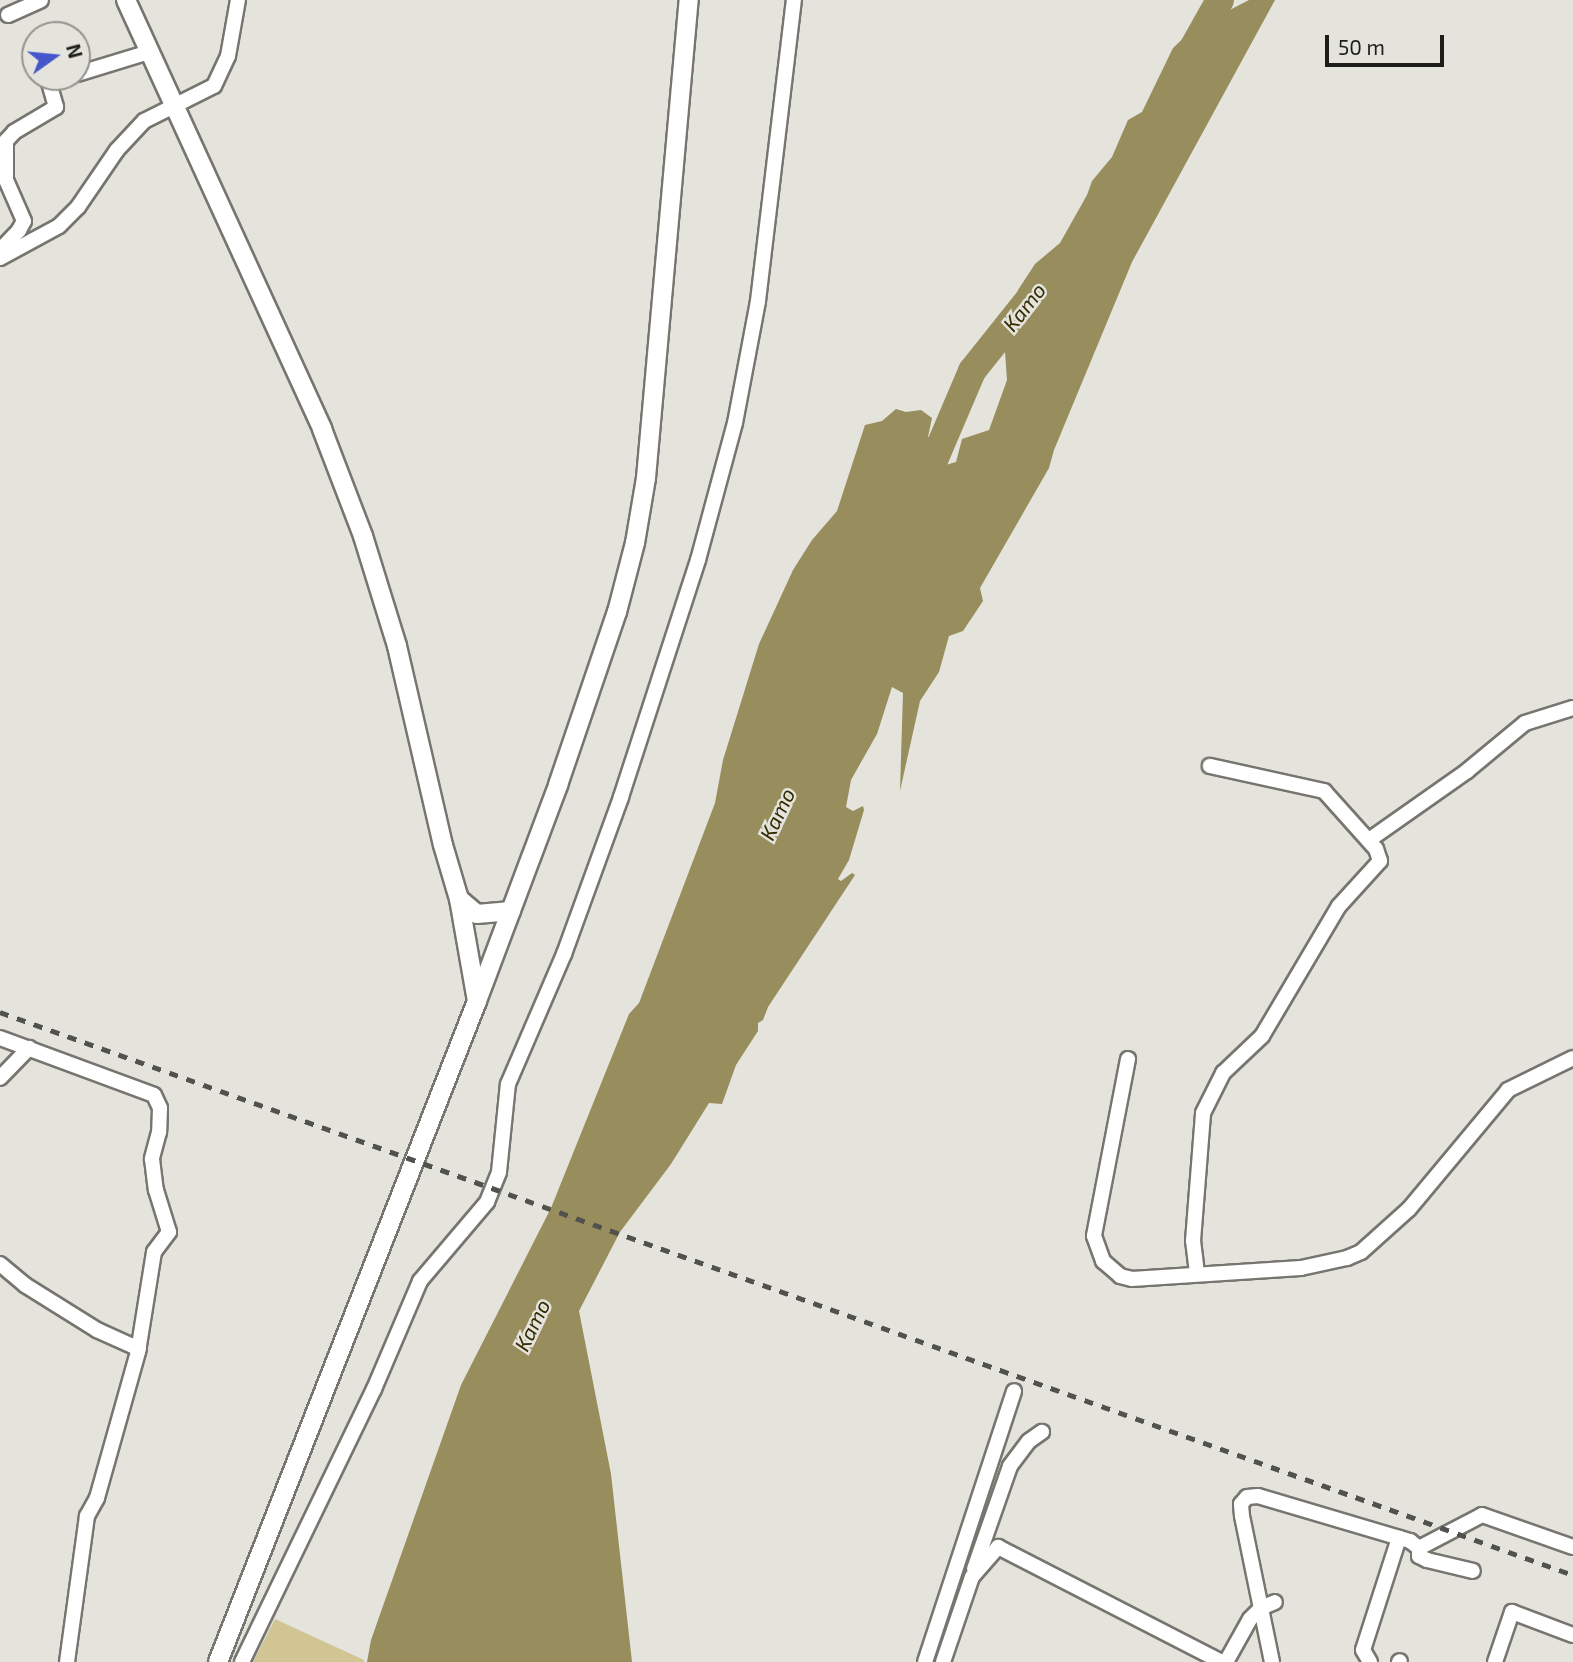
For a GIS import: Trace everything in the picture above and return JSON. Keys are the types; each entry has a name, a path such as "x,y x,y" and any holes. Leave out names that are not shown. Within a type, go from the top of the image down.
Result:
{"street":[{"path":"8,15 41,0"},
{"path":"126,0 322,429 363,536 397,646 458,899 477,1001"},
{"path":"0,258 59,226 78,207 131,134 144,121 172,104 214,86 228,56 238,0"},
{"path":"218,1662 477,1001 617,611 635,543 646,478 689,0"},
{"path":"242,1662 374,1389 420,1281 487,1202 499,1172 508,1084 564,954 621,797 698,560 735,423 758,301 794,0"},
{"path":"91,70 149,52"},
{"path":"0,250 19,230 24,220 3,173 6,141 14,132 56,107 51,91"},
{"path":"1369,840 1467,771 1525,723 1573,708"},
{"path":"1197,1273 1193,1230 1203,1113 1223,1073 1262,1036 1339,906 1378,865 1379,856 1369,840 1324,791 1210,766"},
{"path":"458,899 477,914 511,911"},
{"path":"0,1038 154,1095 160,1108 159,1132 152,1159 156,1190 169,1232 154,1252 139,1349 101,1486 87,1516 67,1662"},
{"path":"0,1078 29,1048"},
{"path":"1128,1059 1095,1222 1097,1249 1112,1269 1132,1279 1301,1268 1362,1252 1409,1209 1508,1090 1573,1058"},
{"path":"0,1264 25,1285 97,1330 139,1349"},
{"path":"925,1662 1014,1391"},
{"path":"943,1662 1010,1466 1029,1441 1042,1432"},
{"path":"1272,1662 1268,1605 1241,1504 1247,1497 1258,1496 1399,1538 1419,1548"},
{"path":"1419,1548 1482,1515 1573,1547"},
{"path":"1370,1662 1363,1650 1399,1538"},
{"path":"972,1577 998,1546 1224,1662 1250,1619 1268,1605"},
{"path":"1419,1548 1419,1556 1427,1560 1474,1571"},
{"path":"1495,1662 1512,1612 1573,1635"}],"shaded area":[{"path":"275,1619 364,1660 364,1662 253,1662"}],"water":[{"path":"1249,0 1275,0 1132,262 1049,468 980,588 983,601 963,631 949,636 939,672 920,701 900,791 903,693 892,687 877,734 851,780 846,807 853,811 863,806 864,810 849,860 838,879 841,881 852,873 855,875 768,1007 763,1020 758,1023 758,1031 736,1065 722,1104 709,1103 671,1164 620,1232 579,1311 611,1474 632,1662 367,1662 371,1640 461,1385 551,1208 629,1014 639,1003 715,803 723,760 759,644 793,570 812,540 837,511 865,425 882,421 896,409 906,412 921,410 932,418 928,437 935,438 928,454 942,466 956,462 962,439 989,430 1007,380 1005,352 1018,290 1035,264 1060,243 1092,181 1112,157 1128,120 1142,112 1173,48 1193,29"}],"waterway":[{"name":"Kamo","path":"1189,55 1220,0"},
{"name":"Kamo","path":"920,493 972,371 1034,293"}],"railway":[{"path":"0,1012 1573,1575"}]}
